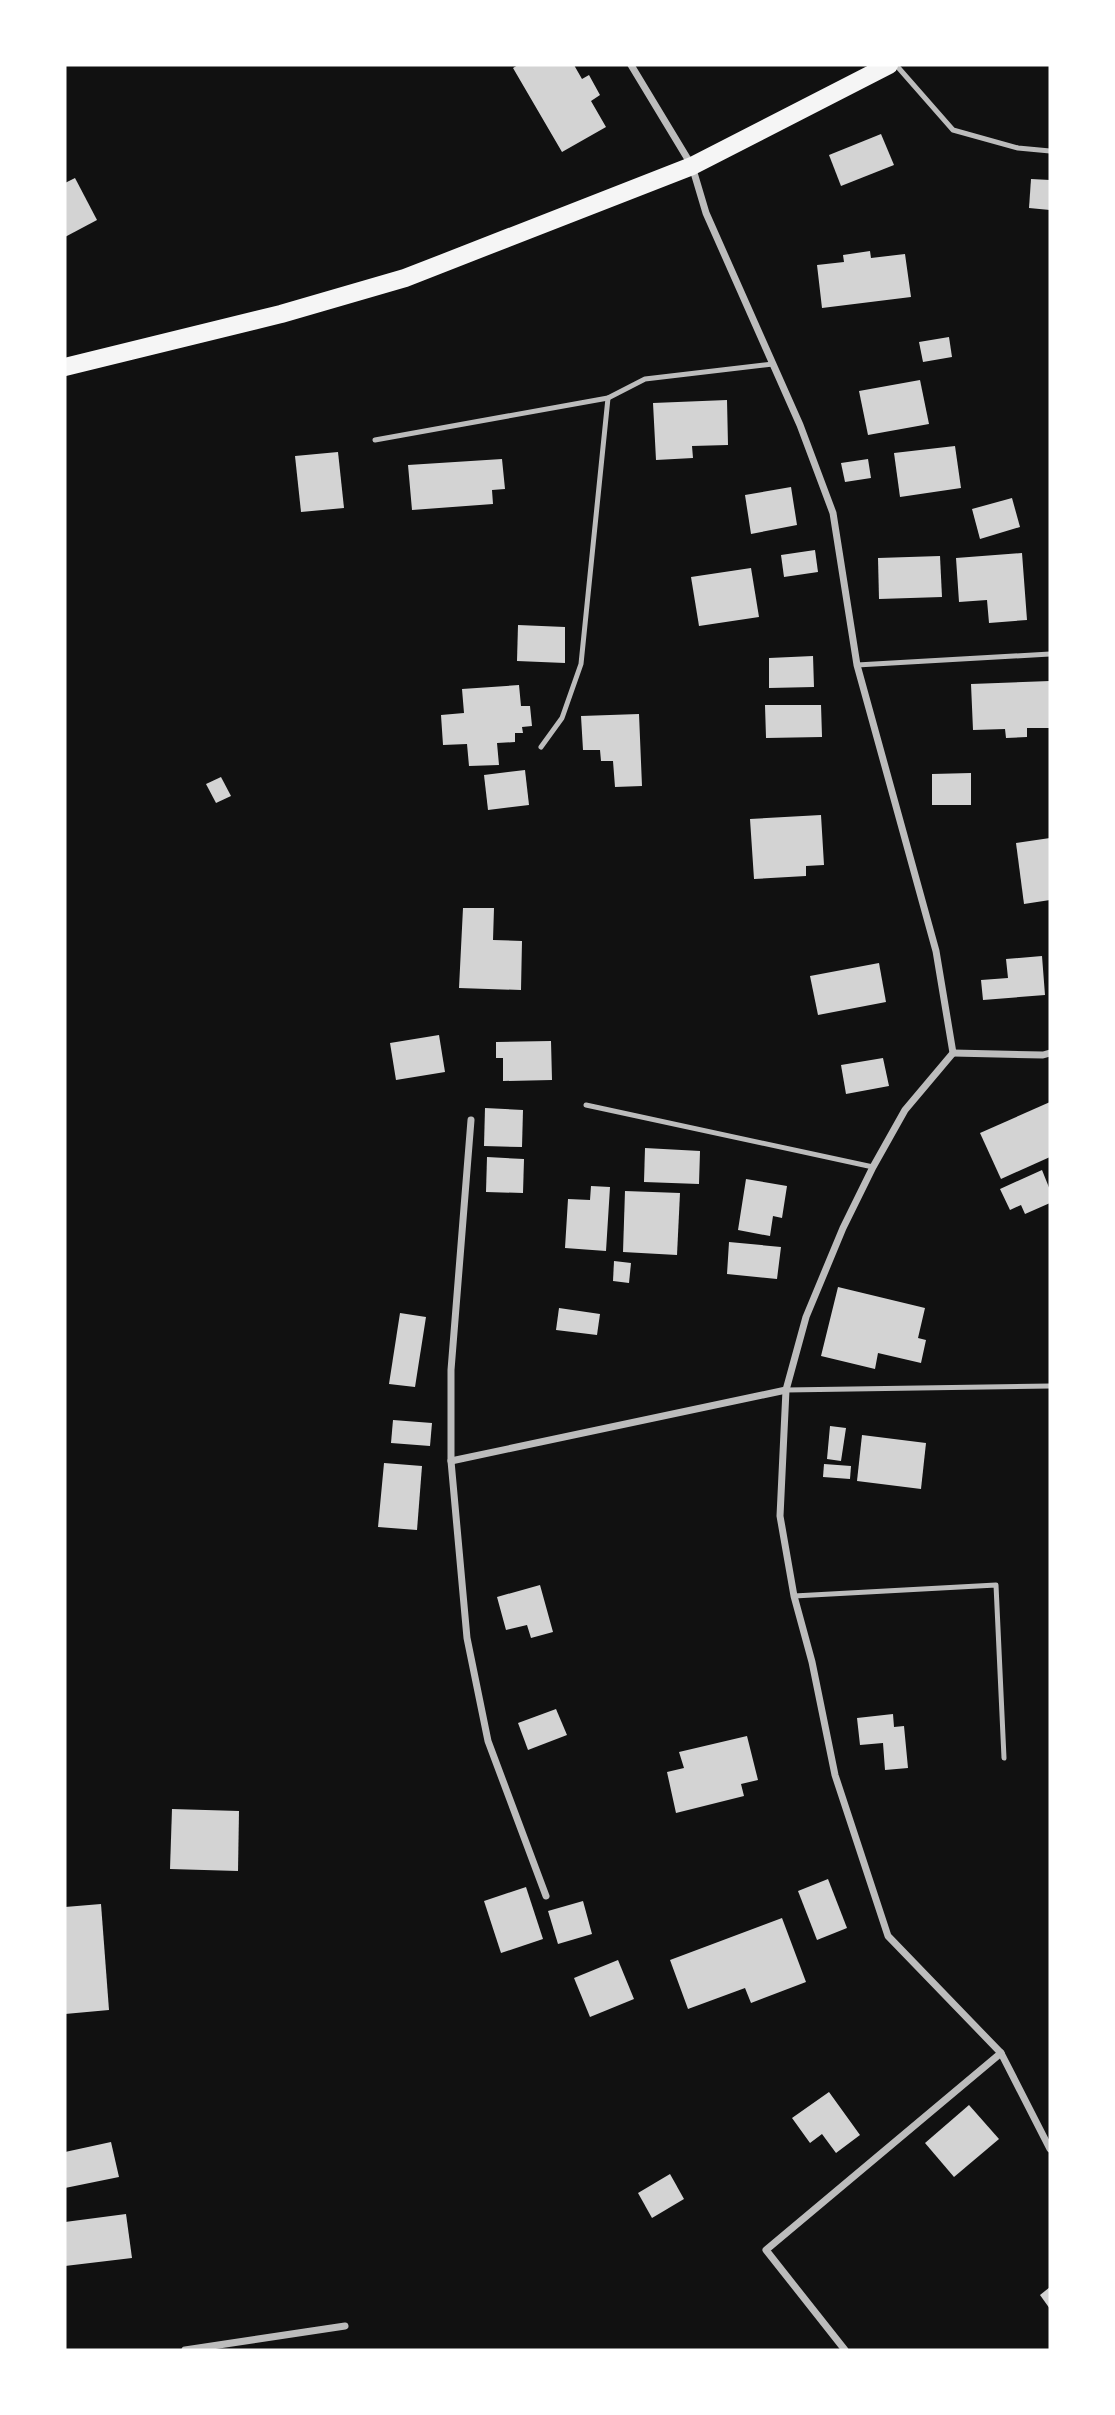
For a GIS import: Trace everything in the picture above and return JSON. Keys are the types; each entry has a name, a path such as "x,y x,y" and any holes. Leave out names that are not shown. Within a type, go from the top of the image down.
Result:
{"main road":[{"path":"65,367 281,314 405,278 692,166 889,65"}],"street":[{"path":"631,65 692,166 706,213 800,425 834,513 858,665 936,951 953,1053 905,1110 873,1167 843,1228 806,1317 786,1390 780,1516 794,1596 812,1662 835,1775 888,1936 1001,2053 1050,2149"},
{"path":"953,1053 1050,1053"},
{"path":"471,1120 451,1370 451,1461 467,1638 488,1741 546,1896"},
{"path":"451,1461 786,1390"},
{"path":"845,2350 766,2250 1001,2053"},
{"path":"185,2350 345,2326"}],"lane":[{"path":"897,65 953,130 1018,148 1050,151"},
{"path":"374,440 608,398 645,379 773,364"},
{"path":"541,747 562,718 581,664 608,398"},
{"path":"858,665 1050,654"},
{"path":"586,1105 873,1167"},
{"path":"786,1390 1050,1386"},
{"path":"794,1596 996,1585 1003,1758"}],"building":[{"path":"518,65 574,65 582,79 589,75 600,95 591,101 606,127 562,152 513,68"},
{"path":"881,134 894,165 841,186 829,155"},
{"path":"75,178 97,220 65,237 65,183"},
{"path":"1031,179 1050,180 1050,210 1029,208"},
{"path":"870,251 871,258 905,254 911,297 822,308 817,265 844,262 843,255"},
{"path":"949,337 952,357 923,362 919,342"},
{"path":"920,380 929,424 868,435 859,391"},
{"path":"727,400 728,445 692,446 693,458 656,460 653,403"},
{"path":"955,446 961,488 900,497 894,453"},
{"path":"338,452 344,508 301,512 295,456"},
{"path":"502,459 505,489 492,490 493,504 412,510 408,465"},
{"path":"868,459 871,478 845,482 841,463"},
{"path":"791,487 797,525 751,534 745,495"},
{"path":"1012,498 1020,527 980,539 972,509"},
{"path":"815,550 818,572 784,577 781,555"},
{"path":"1022,553 1027,620 989,623 987,600 959,602 956,558"},
{"path":"940,556 942,597 879,599 878,558"},
{"path":"751,568 759,617 699,626 691,577"},
{"path":"518,625 565,627 565,663 517,661"},
{"path":"813,656 814,687 769,688 769,658"},
{"path":"1050,681 1050,728 1027,728 1027,737 1006,738 1005,729 973,730 971,684"},
{"path":"519,685 521,706 530,706 532,726 522,727 523,733 515,733 515,742 497,743 499,765 469,766 467,744 443,745 441,715 464,713 462,689"},
{"path":"765,705 821,705 822,737 766,738"},
{"path":"639,714 642,786 615,787 613,761 601,761 600,750 583,750 581,716"},
{"path":"525,770 529,805 488,810 484,775"},
{"path":"971,773 971,805 932,805 932,774"},
{"path":"221,777 231,796 216,803 206,784"},
{"path":"821,815 824,865 806,866 806,876 754,879 750,819"},
{"path":"1050,838 1050,900 1024,904 1016,843"},
{"path":"463,908 494,908 493,940 522,941 521,990 459,988"},
{"path":"1042,956 1045,995 983,1000 981,980 1008,978 1006,959"},
{"path":"879,963 886,1002 818,1015 810,976"},
{"path":"439,1035 445,1072 396,1080 390,1043"},
{"path":"551,1041 552,1080 503,1081 503,1058 496,1058 496,1042"},
{"path":"883,1058 889,1086 846,1094 841,1065"},
{"path":"1050,1102 1050,1157 1001,1179 980,1133"},
{"path":"485,1108 523,1110 522,1147 484,1146"},
{"path":"645,1148 700,1151 699,1184 644,1182"},
{"path":"487,1157 524,1159 523,1193 486,1192"},
{"path":"1042,1170 1050,1190 1050,1203 1025,1214 1021,1205 1010,1210 1000,1189"},
{"path":"746,1179 787,1186 782,1218 773,1216 770,1236 738,1230"},
{"path":"591,1186 610,1187 606,1251 565,1248 568,1199 590,1200"},
{"path":"625,1191 680,1193 677,1255 623,1252"},
{"path":"729,1242 781,1247 777,1279 727,1274"},
{"path":"614,1261 631,1263 629,1283 613,1281"},
{"path":"838,1287 925,1308 918,1338 926,1340 921,1363 878,1353 875,1369 821,1356"},
{"path":"559,1308 600,1314 597,1335 556,1330"},
{"path":"400,1313 426,1317 415,1387 389,1384"},
{"path":"393,1420 432,1423 430,1446 391,1443"},
{"path":"830,1426 846,1428 841,1461 827,1459"},
{"path":"862,1435 926,1443 921,1489 857,1481"},
{"path":"384,1463 422,1466 417,1530 378,1527"},
{"path":"824,1464 851,1466 850,1479 823,1477"},
{"path":"540,1585 553,1632 531,1638 527,1625 506,1630 497,1597"},
{"path":"556,1709 567,1735 528,1750 518,1723"},
{"path":"893,1714 894,1727 904,1726 908,1768 885,1770 883,1743 860,1745 857,1718"},
{"path":"747,1736 758,1780 741,1784 744,1796 676,1813 667,1772 684,1768 679,1752"},
{"path":"172,1809 239,1811 238,1871 170,1869"},
{"path":"828,1879 847,1928 817,1940 798,1891"},
{"path":"526,1887 543,1939 501,1953 484,1901"},
{"path":"583,1901 592,1934 558,1944 548,1911"},
{"path":"101,1904 109,2010 65,2014 65,1907"},
{"path":"782,1918 806,1982 751,2003 745,1988 688,2009 670,1960"},
{"path":"618,1960 634,1999 590,2017 574,1978"},
{"path":"829,2092 860,2135 836,2153 822,2134 810,2143 792,2118"},
{"path":"969,2105 999,2139 954,2177 925,2143"},
{"path":"111,2142 119,2177 65,2188 65,2152"},
{"path":"670,2174 684,2199 652,2218 638,2193"},
{"path":"126,2214 132,2258 65,2266 65,2222"},
{"path":"1050,2287 1050,2309 1040,2295"}]}
